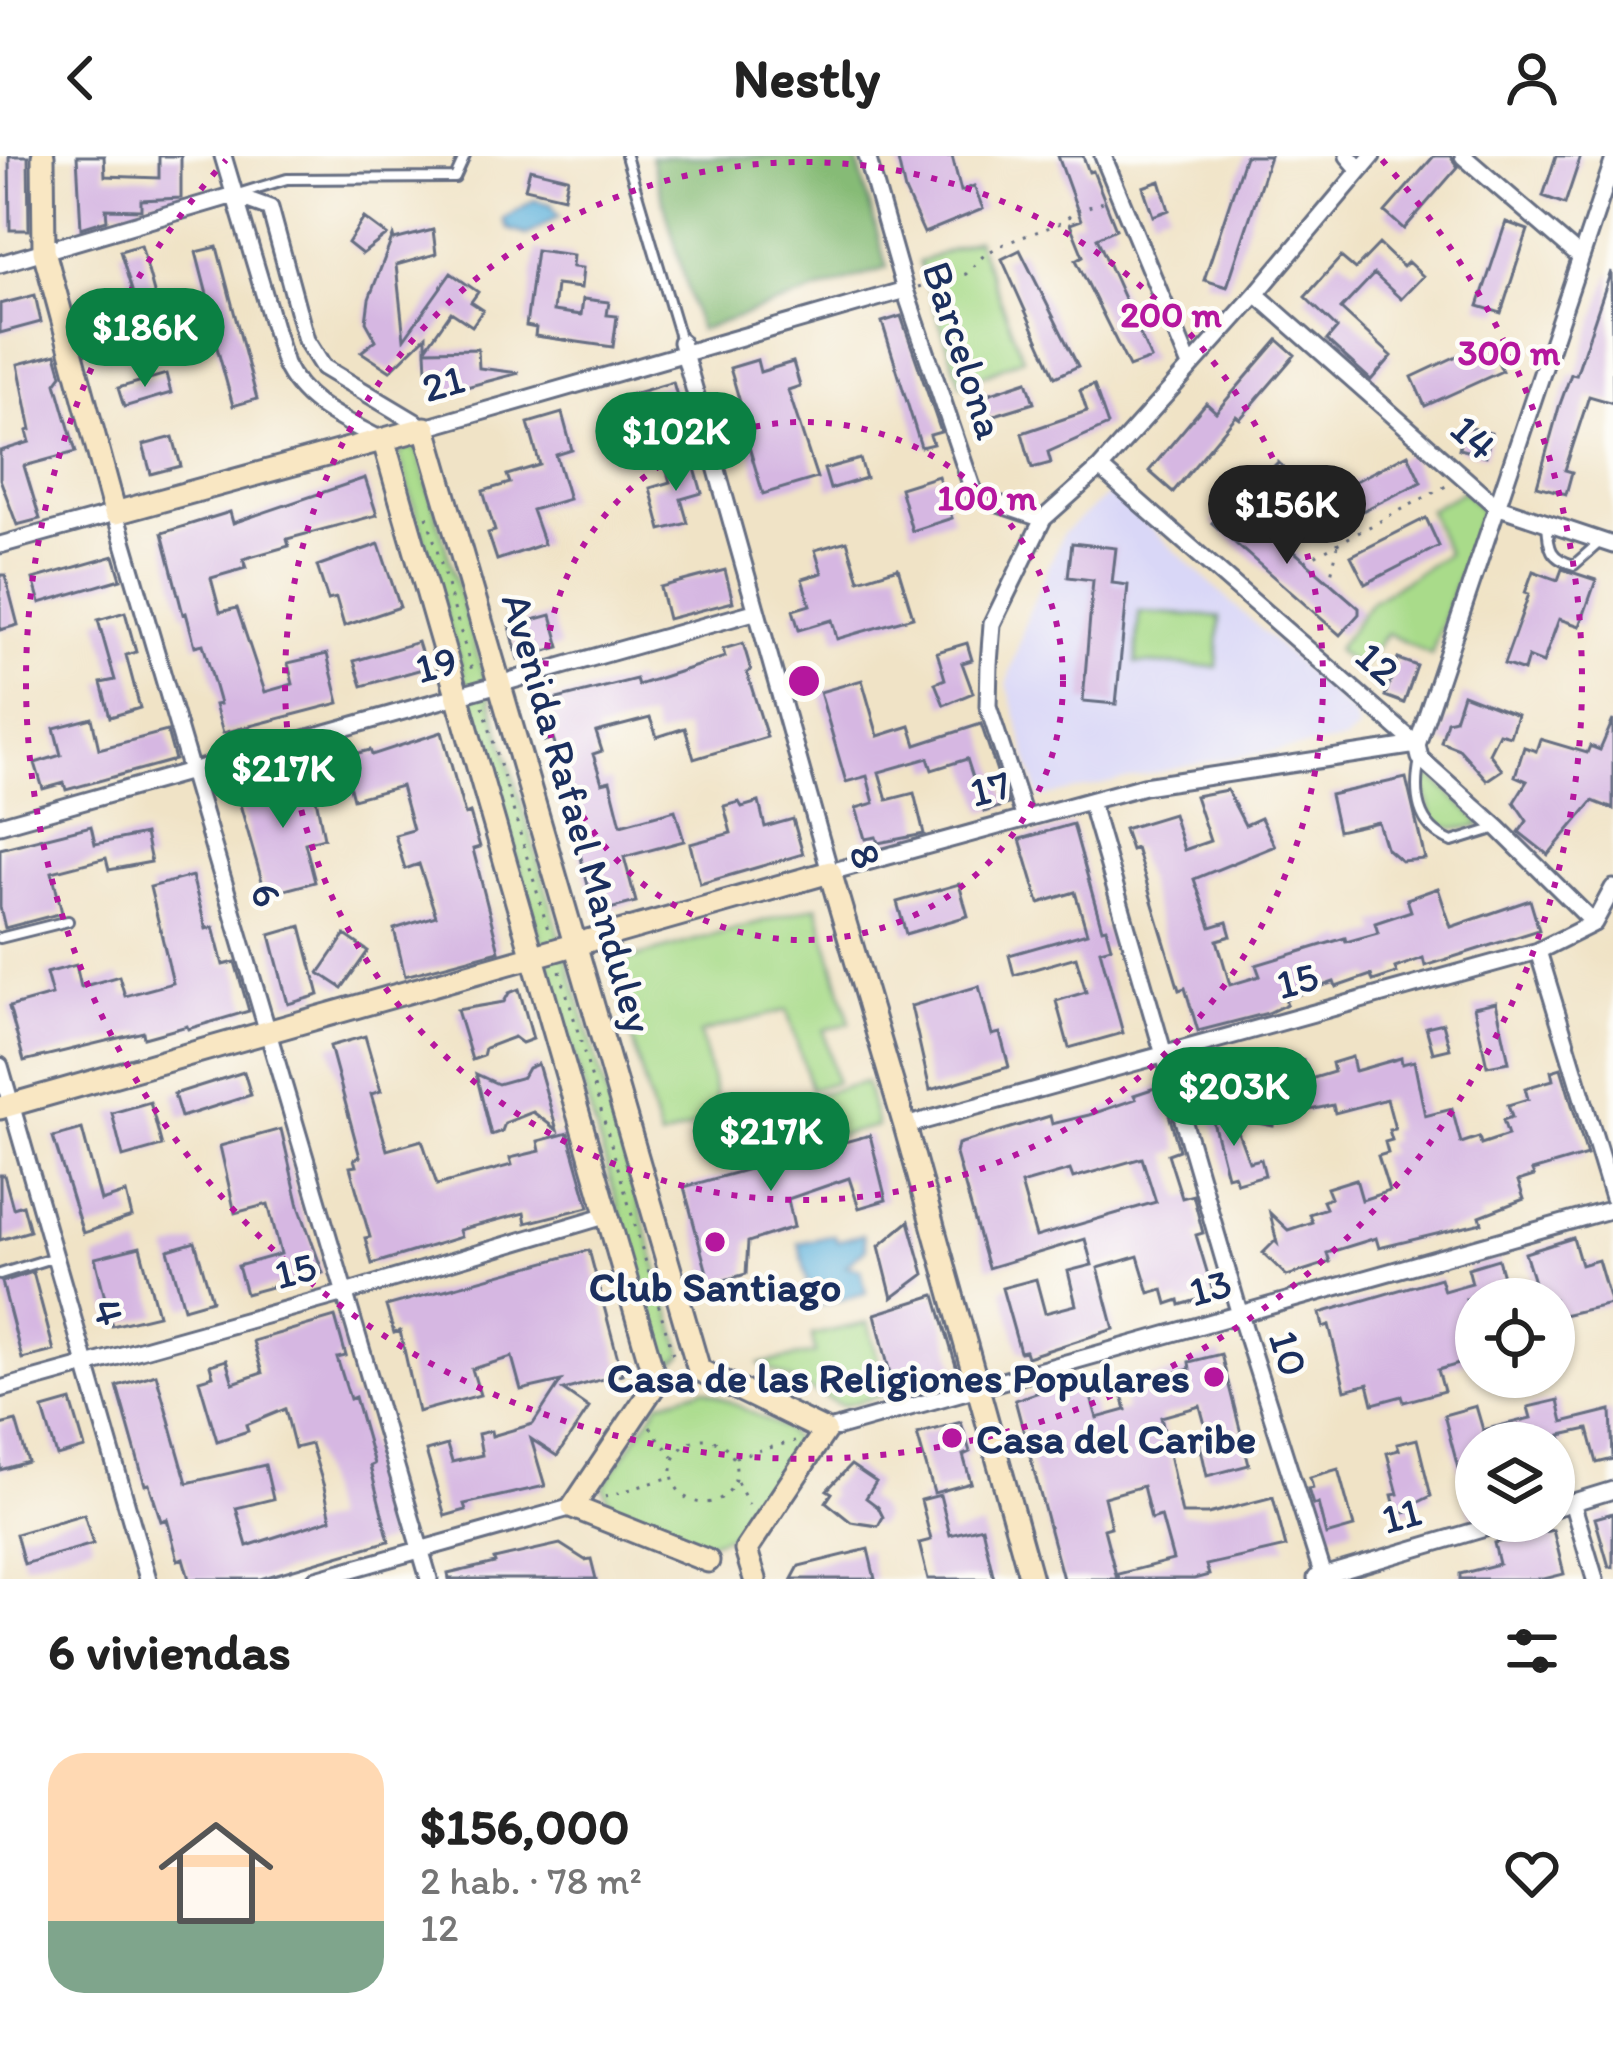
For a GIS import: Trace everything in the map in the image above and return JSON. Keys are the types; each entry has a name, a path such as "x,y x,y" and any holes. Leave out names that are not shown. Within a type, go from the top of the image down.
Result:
{"main road":[{"name":"6","path":"43,156 44,251 115,513"},
{"name":"21","path":"115,513 425,428"},
{"name":"Avenida Rafael Manduley","path":"425,428 478,690 554,951 699,1370"},
{"name":"Avenida Rafael Manduley","path":"384,442 478,690 554,951 608,1215 656,1383"},
{"name":"17","path":"6,1106 830,872"},
{"name":"8","path":"830,872 1031,1579"},
{"path":"699,1370 825,1431 746,1550 711,1570 573,1507 656,1383 699,1370"},
{"path":"746,1550 755,1579"}],"street":[{"path":"223,156 295,386 320,406 384,442"},
{"name":"Barcelona","path":"867,156 905,290 975,496 1043,519"},
{"path":"1103,156 1190,366"},
{"path":"1348,156 1360,170"},
{"path":"1025,819 988,706 992,624 1043,519 1100,468 1372,156"},
{"path":"1463,156 1580,257"},
{"path":"1419,751 1613,162"},
{"path":"0,264 234,195 270,208 306,340 322,367 425,428"},
{"name":"21","path":"425,428 683,349 905,290"},
{"name":"14","path":"1256,294 1496,506 1607,543"},
{"name":"8","path":"683,349 830,872"},
{"name":"12","path":"1100,468 1419,751 1594,923"},
{"name":"21","path":"0,545 115,513"},
{"name":"6","path":"115,513 430,1579"},
{"name":"19","path":"0,825 754,613"},
{"name":"17","path":"830,872 1144,786 1419,751"},
{"name":"10","path":"1090,801 1320,1578"},
{"path":"1594,923 1613,888"},
{"name":"15","path":"905,1126 1538,951 1594,923"},
{"path":"1538,951 1613,1198"},
{"name":"4","path":"0,1066 6,1106 87,1363 148,1579"},
{"name":"13","path":"825,1431 1613,1209"},
{"name":"15","path":"0,1389 608,1215"},
{"path":"1575,1501 1613,1490"},
{"path":"316,1579 573,1507"},
{"path":"1575,1512 1595,1579"},
{"name":"11","path":"1320,1578 1455,1537"}],"lane":[{"path":"234,195 287,179 455,178 465,156"},
{"name":"8","path":"626,156 683,349"},
{"path":"1547,523 1549,551 1557,560 1574,565 1607,543"},
{"path":"1419,751 1420,814 1434,834 1452,842 1498,827"},
{"path":"0,938 68,921"},
{"path":"0,1274 55,1257"}],"path":[{"path":"905,290 966,274 985,254 1006,243 1118,197"},
{"path":"1304,561 1465,476"},
{"path":"426,512 674,1361"},
{"path":"1329,583 1339,541"},
{"path":"638,1411 674,1458"},
{"path":"733,1458 825,1431"},
{"path":"736,1479 719,1500 699,1503 681,1494 672,1477 674,1458 686,1444 704,1439 721,1444 733,1458 736,1479 760,1528"},
{"path":"605,1498 672,1477"}],"shaded area":[{"path":"1111,492 1355,716 1358,730 1345,741 1216,760 1039,798 1007,683 1027,616 1063,533"}],"green space":[{"path":"856,156 887,268 699,330 651,157"},
{"path":"976,240 1023,358 961,385 919,262"},
{"path":"407,446 417,449 683,1355 675,1361 663,1360 399,455"},
{"path":"1463,491 1482,510 1431,655 1387,633 1360,669 1336,650 1371,602 1447,554 1429,510"},
{"path":"1139,612 1220,617 1217,667 1136,663"},
{"path":"1428,773 1482,824 1456,828 1433,820 1424,788"},
{"path":"817,906 850,1023 824,1030 836,1082 811,1089 787,1010 700,1033 721,1117 660,1139 611,964"},
{"path":"866,1082 877,1126 784,1149 773,1105"},
{"path":"868,1323 888,1394 842,1406 760,1364 815,1353 812,1335"},
{"path":"704,1389 785,1429 795,1441 794,1455 741,1532 703,1544 612,1507 603,1487 660,1402"}],"water":[{"path":"534,200 551,204 559,216 527,235 508,229 503,219"},
{"path":"863,1234 866,1248 845,1266 861,1269 866,1293 813,1307 799,1243"}],"building":[{"path":"9,156 28,156 29,230 10,230"},
{"path":"77,156 104,156 105,176 159,178 159,156 181,156 181,198 141,200 141,210 106,209 107,220 81,228"},
{"path":"897,156 952,156 961,191 974,186 983,209 924,233 905,191"},
{"path":"1058,156 1083,156 1089,172 1093,171 1116,229 1097,238 1151,359 1129,367 1076,260 1083,256 1070,224 1081,220"},
{"path":"1245,156 1270,156 1227,287 1204,280"},
{"path":"1434,156 1450,156 1458,167 1404,229 1385,212"},
{"path":"1556,156 1581,156 1565,204 1543,196"},
{"path":"530,169 568,178 564,197 525,188"},
{"path":"1160,181 1169,210 1153,216 1143,187"},
{"path":"364,218 387,235 362,254 348,243"},
{"path":"1506,222 1528,230 1501,313 1478,306"},
{"path":"433,230 436,254 396,265 404,339 451,273 478,292 471,302 483,310 472,326 451,312 426,348 426,336 390,371 361,352 376,340 366,322 369,299 393,236 394,240"},
{"path":"1379,244 1403,267 1408,262 1423,276 1401,299 1374,274 1341,309 1392,356 1371,380 1327,340 1337,328 1305,297 1341,257 1355,269"},
{"path":"141,245 158,307 109,322 104,302 133,294 120,251"},
{"path":"217,247 257,399 233,406 196,252"},
{"path":"536,250 573,255 572,267 583,268 581,288 556,285 553,311 581,315 583,299 609,302 607,315 617,316 613,347 535,336 536,328 526,326"},
{"path":"1020,250 1078,366 1055,377 1002,259"},
{"path":"1611,271 1613,403 1589,396 1565,470 1572,472 1566,494 1537,486 1559,407 1571,374 1576,375"},
{"path":"35,295 41,322 0,333 0,304"},
{"path":"901,316 941,432 930,435 933,444 921,447 882,322"},
{"path":"1278,340 1295,355 1173,492 1149,471 1206,403 1216,412"},
{"path":"1489,341 1502,371 1425,406 1412,377"},
{"path":"478,349 479,368 519,373 440,394 432,370 427,370 426,350"},
{"path":"56,354 62,375 56,383 76,452 24,466 40,519 17,525 0,479 0,451 30,442 18,364"},
{"path":"757,360 760,372 793,362 800,386 788,390 817,478 763,494 736,419 744,416 730,368"},
{"path":"166,374 171,393 124,407 118,388"},
{"path":"1027,381 1034,403 988,417 982,396"},
{"path":"673,382 683,417 659,424 662,433 632,442 619,398"},
{"path":"1094,385 1108,425 1048,452 1051,463 1032,468 1022,433 1087,411 1080,390"},
{"path":"562,413 572,450 556,455 569,499 532,510 544,544 497,560 488,533 495,531 483,491 510,483 507,475 540,465 528,423"},
{"path":"1464,426 1491,433 1486,456 1459,449"},
{"path":"173,437 181,466 151,474 143,445"},
{"path":"1408,454 1421,482 1342,521 1329,495"},
{"path":"692,458 702,493 681,499 688,523 661,530 650,488 670,482 665,465"},
{"path":"860,459 866,478 830,489 824,469"},
{"path":"1278,462 1310,493 1291,514 1258,482"},
{"path":"938,476 952,518 912,531 900,488"},
{"path":"365,478 377,515 287,539 289,546 243,559 246,568 211,578 220,612 237,608 265,692 293,684 288,663 327,654 339,703 223,733 203,644 195,646 183,614 162,533 230,512 233,523"},
{"path":"1234,499 1359,608 1340,635 1212,523"},
{"path":"1426,518 1439,546 1365,584 1351,556"},
{"path":"847,541 859,580 898,568 913,617 837,639 832,620 799,630 793,610 810,605 802,579 822,573 815,550"},
{"path":"1072,543 1116,548 1112,583 1128,585 1116,704 1083,701 1093,580 1068,577"},
{"path":"379,544 400,607 344,626 336,598 328,600 317,566"},
{"path":"114,556 121,579 40,603 33,579"},
{"path":"1562,569 1596,580 1580,626 1559,619 1543,663 1528,657 1524,671 1504,664 1533,571 1558,580"},
{"path":"725,570 733,602 668,619 660,587"},
{"path":"0,575 5,575 18,625 0,630"},
{"path":"125,612 136,652 126,655 140,708 110,717 101,683 115,680 98,620"},
{"path":"551,615 560,647 518,659 510,626"},
{"path":"418,642 426,668 362,686 354,661"},
{"path":"743,643 767,737 694,759 685,728 657,737 650,718 596,732 602,751 593,754 602,783 610,781 621,825 675,810 684,841 624,857 636,902 595,913 560,794 566,793 559,771 564,772 553,738 544,741 533,705 636,679 638,685 725,657 723,649"},
{"path":"967,643 972,660 962,663 973,693 944,705 935,683 945,679 937,652"},
{"path":"1398,659 1417,666 1404,703 1385,696"},
{"path":"862,680 878,736 910,726 916,745 981,724 1008,804 984,812 967,759 932,770 928,758 879,772 887,800 914,793 924,834 878,843 876,837 865,839 856,808 874,803 867,776 846,782 820,692"},
{"path":"1463,694 1517,715 1510,736 1499,733 1489,753 1502,770 1487,780 1459,749 1441,742"},
{"path":"92,718 99,749 167,731 175,760 66,790 64,783 43,789 35,763 61,755 54,728"},
{"path":"1613,720 1613,809 1593,801 1548,855 1519,832 1527,821 1514,802 1527,781 1515,776 1524,747 1536,751 1540,739 1587,753 1590,746 1600,750"},
{"path":"442,732 465,815 470,813 480,847 473,849 499,951 405,976 394,929 436,916 419,864 405,869 395,835 413,830 401,786 353,799 342,757 370,750 372,755"},
{"path":"311,774 324,838 305,843 315,882 266,895 237,794"},
{"path":"1406,778 1425,859 1401,861 1386,848 1378,822 1338,831 1330,795"},
{"path":"1227,790 1245,825 1261,818 1275,846 1194,879 1211,927 1227,922 1231,936 1217,940 1230,985 1260,976 1256,965 1378,933 1375,923 1411,911 1407,899 1438,888 1451,927 1530,900 1539,930 1425,966 1423,958 1373,981 1371,975 1336,987 1334,982 1285,999 1287,1004 1268,1013 1198,1031 1185,988 1179,990 1136,848 1131,850 1124,829 1173,814 1184,850 1210,841 1195,796"},
{"path":"739,802 742,807 759,802 765,827 793,819 803,854 700,884 690,844 731,833 724,806"},
{"path":"1073,824 1111,947 1100,950 1123,1033 1069,1048 1056,1001 1086,992 1076,957 1014,975 1009,955 1087,933 1075,892 1039,903 1020,839"},
{"path":"91,826 95,844 145,834 151,862 109,870 106,858 52,872 62,913 5,928 0,907 0,849"},
{"path":"192,876 206,929 213,927 223,965 235,962 249,1011 188,1029 144,1038 143,1032 24,1061 9,1007 52,995 46,973 76,965 81,987 119,976 125,996 173,983 150,887"},
{"path":"959,884 968,916 906,934 897,902"},
{"path":"301,926 319,995 288,1004 270,935"},
{"path":"345,935 368,951 342,988 319,973"},
{"path":"979,986 992,1035 1000,1033 1009,1067 930,1090 911,1006"},
{"path":"519,989 533,1039 522,1043 514,1037 485,1048 483,1056 472,1060 457,1010 504,1002"},
{"path":"1496,1002 1509,1062 1487,1066 1474,1007"},
{"path":"1443,1023 1450,1049 1433,1053 1426,1027"},
{"path":"365,1036 381,1091 371,1094 387,1150 422,1140 437,1185 512,1165 510,1158 540,1151 538,1141 568,1133 589,1207 526,1223 524,1213 459,1230 461,1237 372,1264 365,1238 370,1237 350,1167 360,1157 330,1046"},
{"path":"1352,1057 1355,1071 1401,1058 1402,1064 1414,1061 1425,1116 1452,1109 1461,1143 1479,1137 1481,1144 1508,1135 1503,1120 1512,1117 1508,1105 1528,1099 1525,1088 1553,1080 1551,1071 1561,1068 1587,1155 1532,1171 1534,1176 1518,1181 1524,1199 1480,1216 1482,1223 1379,1248 1376,1238 1327,1253 1330,1262 1287,1276 1263,1253 1277,1243 1270,1213 1288,1230 1312,1222 1309,1214 1326,1208 1323,1201 1331,1198 1327,1188 1356,1179 1362,1200 1389,1191 1378,1156 1388,1153 1385,1142 1392,1140 1389,1130 1395,1129 1387,1099 1335,1113 1333,1105 1305,1111 1299,1103 1290,1064 1303,1060 1307,1080 1334,1072 1332,1063"},
{"path":"538,1064 557,1130 533,1112 505,1123 502,1131 491,1135 476,1074 498,1084 523,1077"},
{"path":"1281,1066 1273,1126 1247,1121 1255,1082 1262,1083 1267,1073"},
{"path":"244,1072 251,1095 181,1117 174,1094"},
{"path":"1161,1086 1179,1150 1168,1154 1182,1198 1193,1195 1203,1233 1196,1235 1214,1295 1167,1304 1163,1289 1149,1293 1138,1256 1098,1268 1114,1329 1027,1357 1025,1351 1020,1352 1002,1288 1036,1279 1045,1313 1076,1305 1068,1271 1092,1265 1085,1239 988,1268 956,1154 958,1144 1050,1116 1052,1124 1089,1115 1136,1099 1134,1095","holes":["1142,1158 1156,1202 1036,1237 1021,1184 1070,1170 1073,1178"]},
{"path":"150,1102 162,1146 123,1157 112,1113"},
{"path":"1229,1108 1249,1162 1261,1159 1265,1175 1237,1183 1234,1174 1227,1176 1211,1114"},
{"path":"766,1113 779,1160 870,1135 886,1200 859,1208 849,1178 788,1199 794,1227 748,1242 746,1274 710,1284 684,1187 753,1168 740,1120"},
{"path":"82,1129 101,1201 126,1193 132,1217 83,1233 53,1137"},
{"path":"281,1129 299,1206 323,1273 246,1294 238,1266 281,1254 268,1204 235,1213 220,1146"},
{"path":"0,1175 4,1175 13,1208 23,1205 30,1231 0,1240"},
{"path":"909,1221 924,1274 892,1298 879,1246"},
{"path":"1573,1238 1581,1265 1598,1260 1611,1304 1575,1312 1575,1278 1533,1278 1525,1253"},
{"path":"195,1242 212,1300 184,1308 168,1250"},
{"path":"140,1247 158,1315 112,1326 95,1258"},
{"path":"589,1250 622,1374 563,1390 589,1408 557,1456 531,1439 545,1486 464,1504 466,1510 445,1516 426,1451 447,1445 452,1462 482,1455 478,1434 491,1431 492,1436 533,1424 561,1381 521,1390 512,1357 472,1369 480,1395 418,1412 400,1331 394,1333 386,1306"},
{"path":"1498,1259 1504,1278 1471,1278 1468,1268"},
{"path":"33,1272 54,1351 22,1359 2,1282"},
{"path":"1440,1278 1444,1291 1455,1288 1455,1365 1438,1370 1444,1391 1404,1402 1402,1396 1373,1404 1368,1384 1345,1390 1329,1325 1323,1327 1320,1313"},
{"path":"935,1295 959,1376 895,1393 875,1314"},
{"path":"335,1317 346,1356 337,1358 350,1399 355,1397 389,1541 260,1579 189,1579 183,1558 178,1560 167,1519 161,1521 149,1484 145,1485 117,1386 156,1374 187,1483 265,1465 273,1499 236,1508 247,1546 331,1519 324,1487 311,1444 295,1448 285,1409 246,1425 248,1431 217,1441 199,1380 213,1376 210,1365 226,1360 233,1383 262,1373 253,1341"},
{"path":"1221,1354 1249,1465 1207,1476 1198,1435 1207,1432 1200,1406 1161,1417 1182,1514 1208,1514 1273,1497 1286,1547 1206,1565 1209,1575 1194,1579 1119,1579 1118,1574 1173,1560 1161,1516 1151,1519 1143,1486 1104,1497 1111,1527 1104,1529 1117,1579 1063,1579 1015,1400 1085,1377 1097,1418 1126,1410 1120,1386 1190,1369 1189,1362"},
{"path":"1558,1400 1563,1422 1515,1422 1531,1418 1528,1407"},
{"path":"71,1401 85,1448 57,1456 43,1409"},
{"path":"1476,1406 1481,1422 1455,1422 1455,1457 1444,1415"},
{"path":"1611,1410 1613,1459 1597,1463 1588,1429 1575,1432 1575,1422 1563,1422"},
{"path":"16,1421 28,1462 0,1470 0,1425"},
{"path":"961,1422 970,1452 963,1455 971,1483 934,1493 917,1434"},
{"path":"1417,1439 1431,1496 1413,1505 1415,1509 1397,1514 1392,1495 1398,1494 1387,1453 1399,1450 1397,1444"},
{"path":"851,1465 876,1482 866,1498 883,1517 878,1526 851,1522 826,1502 832,1493 827,1490"},
{"path":"1338,1469 1354,1527 1326,1535 1318,1503 1313,1505 1308,1489 1313,1488 1310,1477"},
{"path":"940,1495 950,1535 982,1527 994,1579 928,1579 919,1543 931,1540 921,1500"},
{"path":"1613,1513 1613,1567 1609,1567 1595,1518"},
{"path":"84,1514 93,1544 24,1564 16,1534"},
{"path":"1556,1542 1564,1574 1544,1579 1460,1579 1460,1574 1499,1564 1494,1543"},
{"path":"560,1544 591,1559 596,1579 449,1579 448,1574 495,1563 494,1559"},
{"path":"868,1549 875,1579 792,1579 799,1566"}],"place":[{"name":"Club Santiago","path":"715,1242"},
{"name":"Casa de las Religiones Populares","path":"1214,1377"},
{"name":"Casa del Caribe","path":"952,1438"}]}
